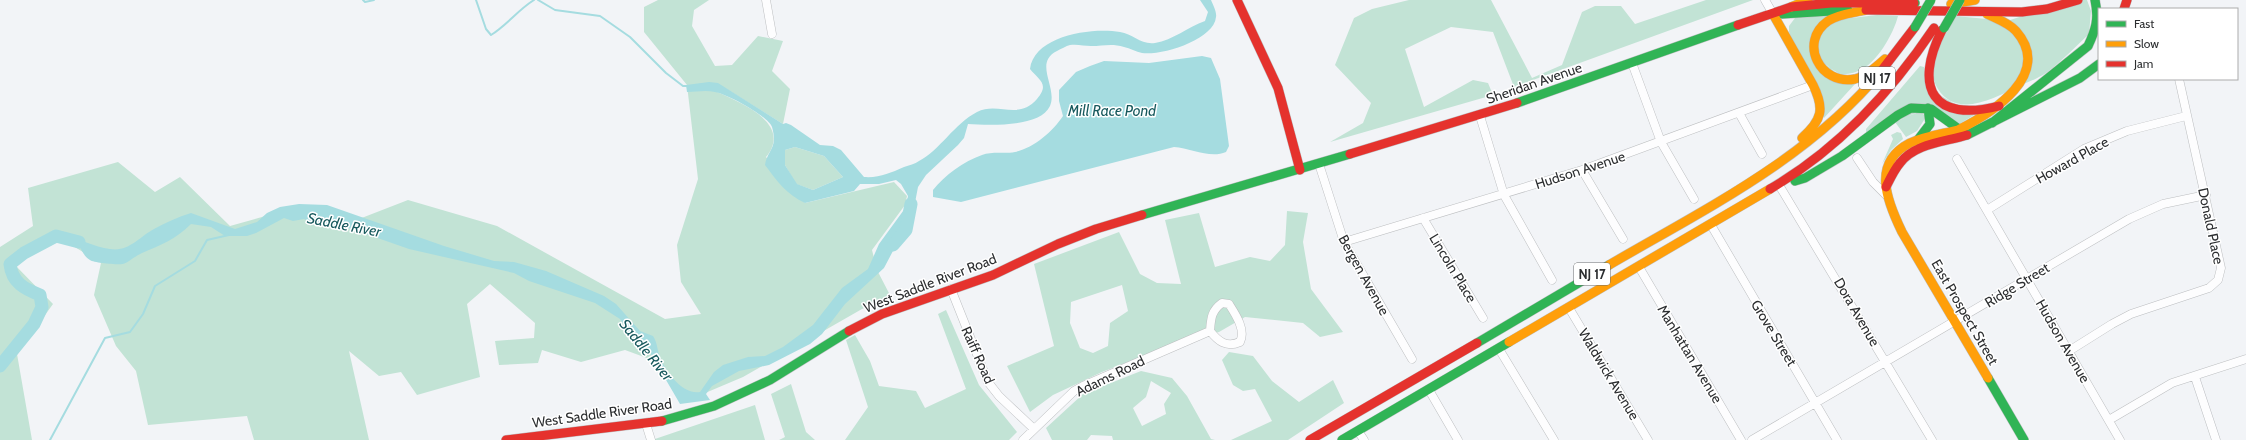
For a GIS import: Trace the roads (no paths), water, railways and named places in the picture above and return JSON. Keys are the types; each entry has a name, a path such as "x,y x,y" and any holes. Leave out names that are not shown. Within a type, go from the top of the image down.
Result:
{"main road":[{"path":"1237,0 1278,88 1300,170"},
{"path":"1791,7 1808,0"},
{"path":"1906,0 1915,3"},
{"path":"1915,27 1925,0"},
{"name":"NJ 17","path":"1310,440 1746,185 1790,157 1831,125 1868,88 1901,47 1931,0"},
{"path":"1960,0 1939,28 1928,66 1928,82 1933,93 1941,102 1956,110 1975,111 1999,106"},
{"path":"1950,2 1975,0"},
{"name":"Sheridan Avenue","path":"1300,170 1480,116 1791,7 1831,3 1950,2 2011,5 2050,0"},
{"name":"Sheridan Avenue","path":"1773,14 1866,10 1984,13 2022,12 2053,7 2078,0"},
{"path":"1992,123 2088,46 2098,28 2098,13 2095,0"},
{"name":"NJ 17","path":"1342,440 1780,184 1819,156 1859,122 1904,71 1939,28 1950,2"},
{"path":"1866,10 1836,17 1820,27 1812,45 1813,55 1820,68 1833,78 1853,79 1867,73 1901,47"},
{"name":"East Prospect Street","path":"1984,13 2014,30 2021,38 2026,52 2026,68 2022,79 2010,96 1999,106 1958,130 1917,141 1905,146 1891,160 1885,173 1886,191 1890,208 1902,232 2024,440"},
{"path":"1746,185 1815,125 1821,115 1822,106 1814,85 1773,14"},
{"path":"1886,191 1898,164 1909,154 1923,147 1967,135 2080,78 2098,65"},
{"path":"1780,184 1804,178 1832,162 1903,112 1915,107 1928,108 1967,135"},
{"path":"1917,141 1930,124 1928,108"},
{"name":"West Saddle River Road","path":"506,440 646,424 694,414 734,398 770,380 859,325 899,307 993,275 1058,244 1102,227 1300,170"}],"street":[{"path":"766,0 772,34"},
{"path":"1765,0 1773,14"},
{"path":"1632,63 1661,142 1694,200"},
{"name":"Donald Place","path":"2069,351 2131,314 2214,284 2218,280 2221,268 2206,195 2186,116 2179,80"},
{"name":"Hudson Avenue","path":"1344,242 1582,170 1814,85"},
{"path":"1739,113 1762,154"},
{"path":"1480,116 1504,194 1552,280"},
{"name":"Howard Place","path":"1987,210 2064,160 2092,146 2127,131 2186,116"},
{"name":"East Prospect Street","path":"1858,158 1873,182 1886,191"},
{"name":"Hudson Avenue","path":"1957,159 2120,440"},
{"name":"Bergen Avenue","path":"1319,164 1344,242 1412,359"},
{"path":"1582,170 1623,239"},
{"name":"Dora Avenue","path":"1780,184 1932,440"},
{"name":"Ridge Street","path":"1752,440 1815,402 2028,280 2103,234 2151,208 2206,195"},
{"name":"Lincoln Place","path":"1423,218 1483,318"},
{"name":"Grove Street","path":"1711,225 1837,440"},
{"name":"Manhattan Avenue","path":"1639,267 1741,440"},
{"name":"Raiff Road","path":"951,289 988,382 999,396 1034,429"},
{"path":"1222,303 1229,304 1237,316 1243,337 1240,342 1233,345 1226,345 1216,339 1210,331 1212,314 1215,308 1222,303"},
{"name":"Waldwick Avenue","path":"1570,308 1648,440"},
{"name":"Adams Road","path":"1023,440 1074,391 1082,386 1210,331"},
{"path":"1499,349 1554,440"},
{"path":"2109,420 2172,383 2195,377 2246,359"},
{"path":"2195,377 2216,440"},
{"path":"1429,390 1458,440"},
{"path":"646,424 651,440"},
{"path":"1358,431 1364,440"}],"water":[{"path":"1200,0 1211,0 1215,8 1216,15 1213,25 1206,33 1197,39 1173,49 1161,52 1142,53 1115,45 1068,45 1050,56 1046,69 1052,99 1050,106 1044,113 1025,122 1013,124 968,124 964,138 926,175 918,187 913,213 884,268 845,304 822,334 810,344 769,365 739,371 712,386 706,394 710,400 680,404 648,349 632,336 620,319 595,303 529,281 514,273 409,249 349,228 316,225 304,219 293,221 284,218 256,233 247,236 225,236 211,227 191,224 180,234 139,254 123,264 106,264 92,261 86,257 80,246 74,242 63,242 63,235 98,246 117,249 128,246 158,227 176,218 191,213 235,229 257,222 267,213 280,207 299,204 327,205 444,246 494,261 514,262 546,271 604,296 616,304 640,331 653,336 661,360 669,374 680,386 693,392 700,392 714,372 723,365 748,357 765,356 783,347 813,325 842,288 868,269 879,244 906,207 908,196 901,184 896,180 879,184 860,184 854,191 805,203 792,196 778,182 765,165 774,143 772,127 769,122 746,106 728,97 711,91 687,92 686,85 709,82 718,83 783,124 786,123 791,125 820,145 833,146 841,150 864,177 875,177 914,164 927,156 961,123 977,112 993,108 1015,110 1023,109 1030,105 1037,99 1043,90 1042,82 1030,69 1034,57 1042,48 1053,41 1066,36 1081,33 1109,31 1125,33 1141,41 1155,43 1168,39 1205,21 1208,12","holes":["795,147 824,156 843,177 813,190 797,184 785,165 785,150"]},
{"name":"Mill Race Pond","path":"1202,56 1211,58 1220,79 1229,146 1226,152 1220,154 1207,154 1174,147 961,202 933,197 933,190 949,174 968,161 986,154 1011,153 1022,150 1036,143 1048,133 1063,116 1059,101 1059,90 1076,72 1104,61 1149,63"}],"waterway":[{"path":"363,0 365,2 374,0"},
{"path":"476,0 486,29 491,35 534,0"},
{"path":"538,0 555,10 600,16 630,37 666,73 683,86 688,86"},
{"name":"Saddle River","path":"893,245 906,230 911,204"},
{"path":"50,440 105,338 130,332 143,314 155,286 195,261 207,240 229,235"},
{"name":"Saddle River","path":"0,366 34,324 42,307 40,295 24,288 16,281 11,271 10,264 24,253 56,236 79,242"}]}
